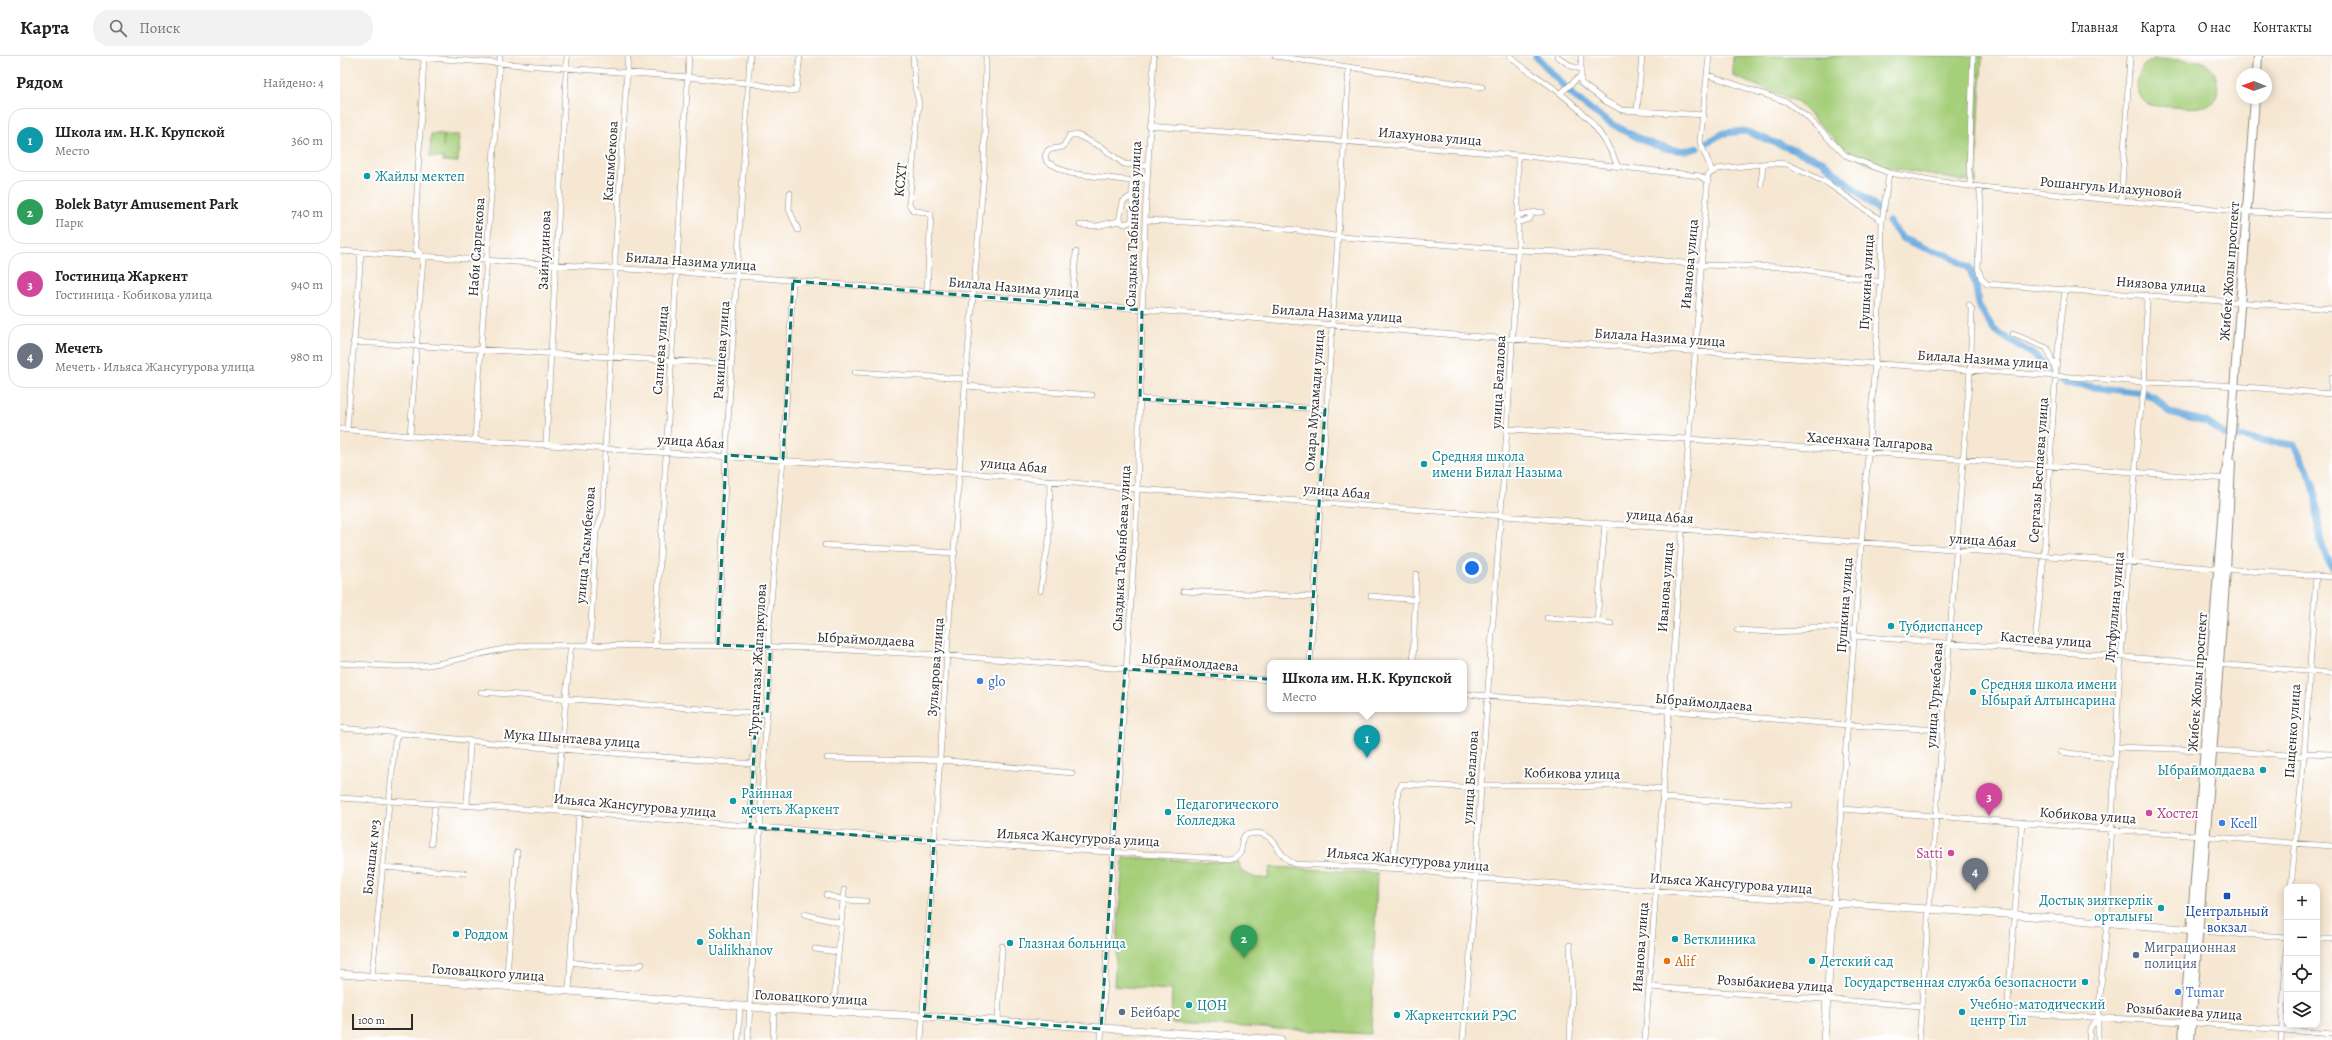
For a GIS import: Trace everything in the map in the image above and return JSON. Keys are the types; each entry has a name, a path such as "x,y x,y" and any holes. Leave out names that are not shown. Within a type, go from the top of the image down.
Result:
{"highway":[{"path":"2257,68 2258,56"},
{"name":"Жибек Жолы проспект","path":"2190,1040 2188,1022 2222,570 2255,104"},
{"name":"Жибек Жолы проспект","path":"2183,1040 2188,1022"}],"main road":[{"name":"Ильяса Жансугурова улица","path":"1834,903 2015,915 2195,930"},
{"name":"Пушкина улица","path":"1824,1040 1834,903"},
{"name":"Головацкого улица","path":"340,974 569,991 774,1009 924,1016 1281,1040"}],"street":[{"path":"402,56 433,57 687,77 749,83 791,90 796,90 800,56"},
{"name":"Наби Сарпекова","path":"475,440 500,56"},
{"name":"Зайнудинова","path":"546,444 567,56"},
{"name":"Касымбекова","path":"610,357 628,56"},
{"name":"Сапиева улица","path":"655,646 689,56"},
{"name":"Ракишева улица","path":"718,645 726,455 738,276 750,56"},
{"name":"КСХТ","path":"913,56 915,87 919,103 909,204 913,210 931,214 927,291"},
{"path":"972,295 984,172 986,56"},
{"name":"Сыздыка Табынбаева улица","path":"1101,1040 1137,490 1147,166 1154,56"},
{"path":"1275,56 1482,87"},
{"path":"1510,56 1561,94 1592,123 1611,148 1618,167"},
{"path":"1557,56 1571,66 1580,69"},
{"path":"1581,56 1579,77 1581,83 1613,106 1622,110 1704,115"},
{"path":"1637,111 1642,56"},
{"path":"1709,56 1700,142 1712,172 1716,169 1763,164 1787,164 1805,171 1827,183 1882,221"},
{"path":"1971,186 1969,170 1973,56"},
{"path":"2121,201 2130,56"},
{"path":"410,436 423,257 416,249 415,230 424,57"},
{"name":"Омара Мухамади улица","path":"1310,660 1325,409 1349,68"},
{"name":"Рошангуль Илахуновой","path":"1708,76 1769,94 1787,102 1808,118 1845,155 1888,173 1971,186 2121,201 2332,216"},
{"path":"1561,94 1579,77"},
{"name":"Илахунова улица","path":"1149,126 1343,140 1518,155 1700,176 1707,181"},
{"path":"1120,217 1121,222 1125,224 1132,220 1132,181 1129,179 1089,176 1062,171 1047,162 1045,156 1048,150 1063,147 1070,135 1077,135 1111,152 1124,164 1147,166"},
{"name":"улица Белалова","path":"1463,1040 1476,878 1487,696 1502,517 1518,250 1518,155"},
{"path":"1761,184 1763,164"},
{"name":"Иванова улица","path":"1645,1040 1700,265 1707,181 1708,175 1712,172"},
{"name":"Пушкина улица","path":"1834,903 1869,453 1874,364 1881,282 1882,221 1888,173"},
{"path":"1080,225 1107,225 1119,221 1123,202 1131,195 1134,180 1147,179"},
{"name":"Ниязова улица","path":"1979,186 1981,202 1978,267 1980,278 1987,284 2147,294 2332,309"},
{"path":"790,193 789,209 798,230"},
{"path":"1517,216 1542,212"},
{"path":"1518,222 1530,219 1533,213"},
{"path":"1145,220 1220,224 1518,250 1629,256 1652,261 1700,265 1789,267 1817,270 1881,282"},
{"name":"Билала Назима улица","path":"340,251 738,276 1512,339 1874,364 2056,374 2144,382 2234,386 2331,394"},
{"path":"1072,304 1076,252"},
{"path":"347,429 360,253"},
{"name":"Тургангазы Жапаркулова","path":"748,1040 767,714 769,647 783,460 793,281"},
{"name":"Сергазы Беспаева улица","path":"2034,651 2044,556 2056,374 2065,290"},
{"name":"Лутфуллина улица","path":"2098,1040 2098,1017 2107,922 2114,759 2130,563 2139,423 2144,389 2147,294"},
{"name":"Зульярова улица","path":"921,1040 924,1016 934,841 941,760 972,295"},
{"name":"улица Туркебаева","path":"1919,1040 1937,818 1962,460 1973,333 1972,310 1969,305"},
{"path":"2013,334 2047,348 2056,374"},
{"path":"353,342 732,364"},
{"name":"улица Тасымбекова","path":"590,645 596,532 603,513 610,357"},
{"path":"854,372 966,379"},
{"path":"2331,394 2332,377"},
{"path":"965,386 1092,394"},
{"path":"1140,399 1325,409"},
{"name":"Хасенхана Талгарова","path":"1507,428 1688,439 2228,479"},
{"name":"улица Абая","path":"340,429 410,436 726,455 960,472 1137,490 1320,502 1502,517 2331,577"},
{"path":"1040,590 1049,540 1050,480"},
{"path":"1597,621 1605,524"},
{"path":"824,545 955,553"},
{"path":"1413,660 1416,574"},
{"name":"Пащенко улица","path":"2291,884 2294,843 2304,756 2308,671 2316,577"},
{"path":"1183,591 1315,597"},
{"path":"1371,596 1416,600"},
{"path":"1547,618 1597,621 1611,624"},
{"path":"1737,630 1770,632 1796,631 1813,627 1855,629"},
{"name":"Кастеева улица","path":"1854,636 2332,673"},
{"path":"556,811 572,645"},
{"name":"Ыбраймолдаева","path":"340,663 403,666 429,665 485,652 520,646 718,645 947,656 1267,680"},
{"path":"481,692 767,714"},
{"name":"Ыбраймолдаева","path":"1467,694 1848,725 1943,730"},
{"path":"750,827 756,713"},
{"name":"Мука Шынтаева улица","path":"340,728 438,736 470,741 561,749 754,764"},
{"name":"Болашак №3","path":"372,976 382,867 396,742 399,733"},
{"path":"467,806 470,741"},
{"path":"2115,747 2208,750 2304,756 2306,754 2332,754"},
{"path":"2061,752 2114,759"},
{"path":"827,758 941,760 1072,774"},
{"name":"Кобикова улица","path":"1394,868 1398,791 1402,784 1481,786 1569,785 1579,787 1621,785 1663,789"},
{"name":"Ильяса Жансугурова улица","path":"340,798 556,811 934,841 1228,859 1235,857 1241,852 1242,840 1245,835 1261,834 1275,841 1286,858 1295,864 1394,868 1476,878 1834,903"},
{"path":"1662,798 1789,805"},
{"path":"431,844 435,804"},
{"name":"Кобикова улица","path":"1842,809 1937,818 2022,822 2332,846"},
{"path":"569,991 578,813"},
{"path":"2015,915 2022,822"},
{"path":"506,986 517,852"},
{"path":"382,867 464,873"},
{"path":"832,1012 844,890"},
{"path":"826,895 844,900 866,901"},
{"path":"804,914 840,923"},
{"name":"Розыбакиева улица","path":"2015,915 2008,1001 2011,1009 2015,1013 2188,1022 2332,1034"},
{"name":"Ильяса Жансугурова улица","path":"2195,930 2284,937"},
{"path":"2320,938 2332,939"},
{"path":"1570,945 1572,993 1570,1040"},
{"path":"998,1021 1002,946"},
{"path":"815,950 837,952"},
{"path":"2281,1040 2286,956"},
{"path":"570,962 616,968 638,966 642,964"},
{"name":"Розыбакиева улица","path":"1649,987 1827,998 1922,1006"},
{"path":"738,1040 740,1006"},
{"path":"773,1040 774,1009"},
{"name":"Лутфуллина улица","path":"2089,1040 2090,1028 2098,1017"}],"highlighted area":[{"path":"793,281 1142,310 1140,399 1325,409 1308,682 1125,669 1101,1029 924,1016 934,841 750,827 756,713 767,714 770,655 769,647 718,645 717,640 726,455 783,459"}],"green space":[{"path":"1733,56 1982,56 1976,183 1868,164 1841,145 1796,101 1733,76"},
{"path":"2154,59 2201,61 2211,67 2215,75 2218,89 2213,102 2200,107 2192,108 2159,106 2145,102 2140,95 2136,82 2143,66"},
{"path":"431,134 444,134 443,148 444,135 459,135 458,162 443,161 443,157 430,157"},
{"path":"1123,857 1238,863 1242,872 1256,878 1268,878 1270,868 1273,867 1377,873 1371,1034 1171,1023 1172,990 1114,986"}],"waterway":[{"path":"1536,56 1564,86"},
{"path":"1569,91 1594,112 1611,123 1648,142 1666,148 1683,150 1697,148"},
{"path":"1707,142 1724,133 1745,131 1822,161 1880,211"},
{"path":"1889,222 1902,238 1925,248 1946,254 1969,268 1976,284 1978,304 1994,330 2035,356 2053,372"},
{"path":"2061,380 2067,384 2144,393 2155,398 2170,413 2206,422 2225,435 2294,445 2312,480 2320,539 2332,567"}],"place":[{"name":"Жайлы мектеп","path":"367,176"},
{"name":"Средняя школа имени Билал Назыма","path":"1424,464"},
{"name":"Тубдиспансер","path":"1891,626"},
{"name":"glo","path":"980,681"},
{"name":"Средняя школа имени Ыбырай Алтынсарина","path":"1973,692"},
{"name":"Школа им. Н.К. Крупской","path":"1367,758"},
{"name":"Ыбраймолдаева","path":"2263,770"},
{"name":"Райнная мечеть Жаркент","path":"733,801"},
{"name":"Педагогического Колледжа","path":"1168,812"},
{"name":"Хостел","path":"2149,813"},
{"name":"Гостиница Жаркент","path":"1989,816"},
{"name":"Kcell","path":"2222,823"},
{"name":"Satti","path":"1951,853"},
{"name":"Мечеть","path":"1975,891"},
{"name":"Центральный вокзал","path":"2227,896"},
{"name":"Достық зияткерлік орталығы","path":"2161,908"},
{"name":"Роддом","path":"456,934"},
{"name":"Ветклиника","path":"1675,939"},
{"name":"Sokhan Ualikhanov","path":"700,942"},
{"name":"Глазная больница","path":"1010,943"},
{"name":"Миграционная полиция","path":"2136,955"},
{"name":"Bolek Batyr Amusement Park","path":"1244,958"},
{"name":"Alif","path":"1667,961"},
{"name":"Детский сад","path":"1812,961"},
{"name":"Государственная служба безопасности","path":"2085,982"},
{"name":"Tumar","path":"2178,992"},
{"name":"ЦОН","path":"1189,1005"},
{"name":"Бейбарс","path":"1122,1012"},
{"name":"Учебно-матодический центр Тіл","path":"1962,1012"},
{"name":"Жаркентский РЭС","path":"1397,1015"}]}
